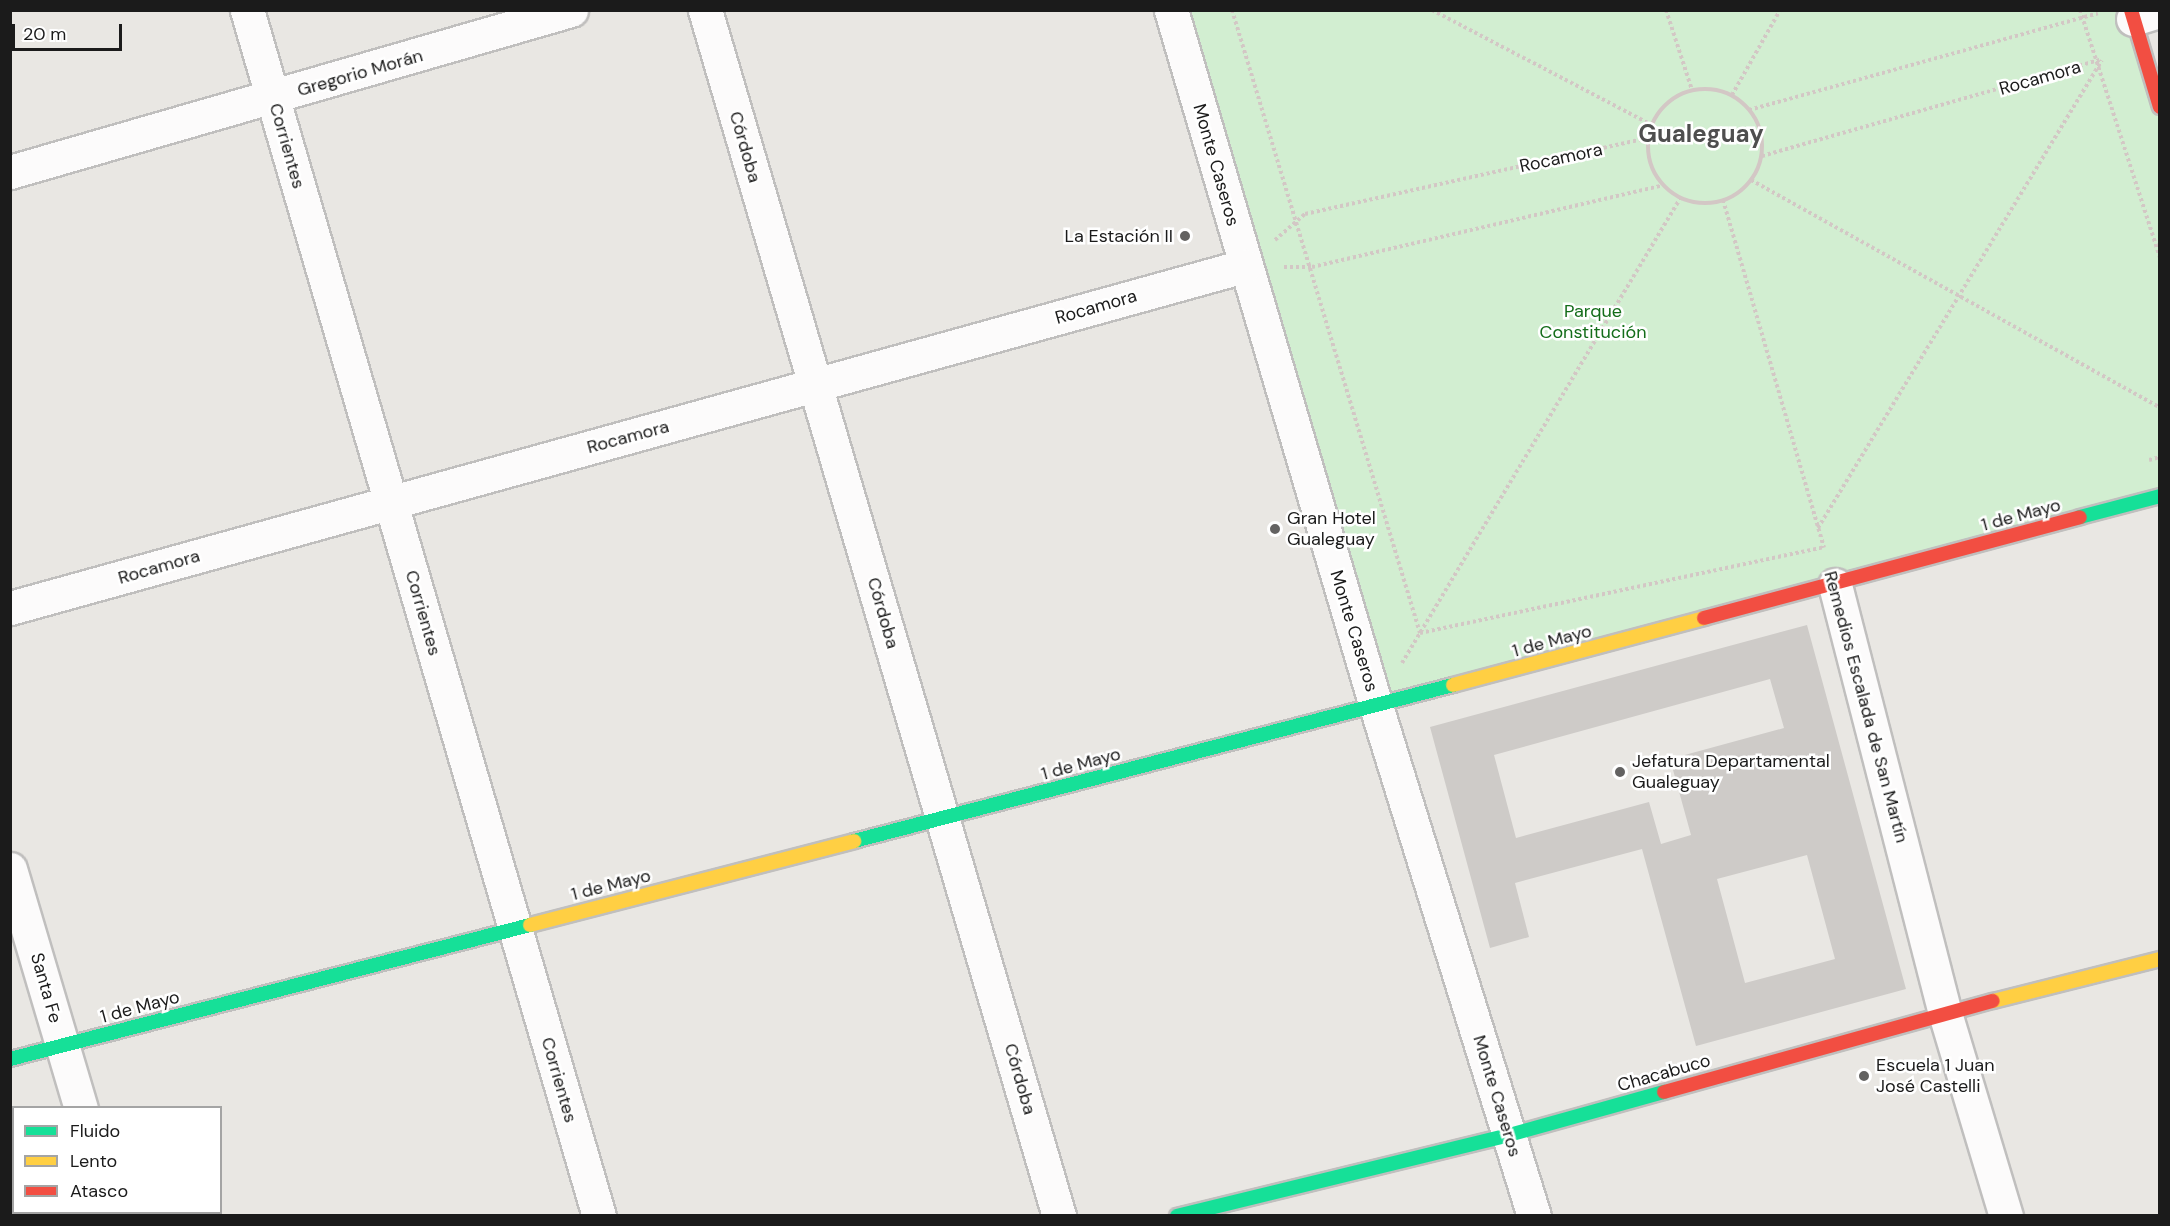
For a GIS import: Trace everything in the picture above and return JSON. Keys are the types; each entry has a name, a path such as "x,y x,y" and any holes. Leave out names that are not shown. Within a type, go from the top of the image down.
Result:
{"street":[{"name":"Corrientes","path":"247,10 599,1215"},
{"name":"Gregorio Morán","path":"10,172 273,99 571,10"},
{"name":"Córdoba","path":"705,10 1059,1215"},
{"name":"Monte Caseros","path":"1171,10 1244,266 1376,706 1534,1215"},
{"path":"2134,17 2160,107"},
{"name":"Rocamora","path":"10,608 1244,266"},
{"name":"1 de Mayo","path":"10,1059 1376,706 1835,585 2160,496"},
{"name":"Remedios Escalada de San Martín","path":"1835,585 1946,1013 2006,1215"},
{"name":"Santa Fe","path":"10,869 81,1106"},
{"name":"Chacabuco","path":"1177,1215 1509,1135 1946,1013 2160,959"}],"path":[{"path":"1232,10 1312,267 1420,633"},
{"path":"1432,10 1652,126"},
{"path":"1666,10 1692,90"},
{"path":"1732,96 1780,10"},
{"path":"2080,10 2160,258"},
{"name":"Rocamora","path":"1762,156 2097,64 2134,17"},
{"path":"1749,110 2082,18 2134,17"},
{"path":"1818,528 2097,64"},
{"path":"1692,90 1719,90 1732,96 1749,110 1762,140 1762,156 1751,180 1738,193 1723,200 1709,203 1681,197 1663,185 1649,155 1652,126 1675,98 1692,90"},
{"name":"Rocamora","path":"1244,266 1305,214 1649,138"},
{"path":"1751,180 2160,408"},
{"path":"1244,266 1312,267 1663,185"},
{"path":"1376,706 1681,197"},
{"name":"Remedios Escalada de San Martín","path":"1723,200 1835,585"},
{"path":"2136,463 2160,457"},
{"path":"1420,633 1835,543"}],"green space":[{"name":"Parque Constitución","path":"1173,11 2128,11 2159,119 2159,491 1378,703"}],"building":[{"path":"1807,625 1906,989 1696,1046 1642,849 1515,883 1529,937 1490,948 1430,727","holes":["1770,679 1784,728 1670,759 1691,835 1661,844 1649,802 1516,838 1494,755","1807,855 1835,959 1745,983 1717,879"]}],"traffic: fast":[{"path":"2080,517 2160,496"},
{"path":"854,841 1453,685"},
{"path":"10,1059 530,925"},
{"path":"1177,1216 1509,1135 1664,1092"}],"traffic: slow":[{"path":"1453,685 1704,618"},
{"path":"530,925 854,841"},
{"path":"1993,1001 2160,959"}],"traffic: jam":[{"path":"2131,10 2160,107"},
{"path":"1704,618 2080,517"},
{"path":"1664,1092 1993,1001"}],"place":[{"name":"La Estación II","path":"1185,236"},
{"name":"Gran Hotel Gualeguay","path":"1275,529"},
{"name":"Jefatura Departamental Gualeguay","path":"1620,772"},
{"name":"Escuela 1 Juan José Castelli","path":"1864,1076"}],"district":[{"name":"Gualeguay","path":"1701,134"}]}
